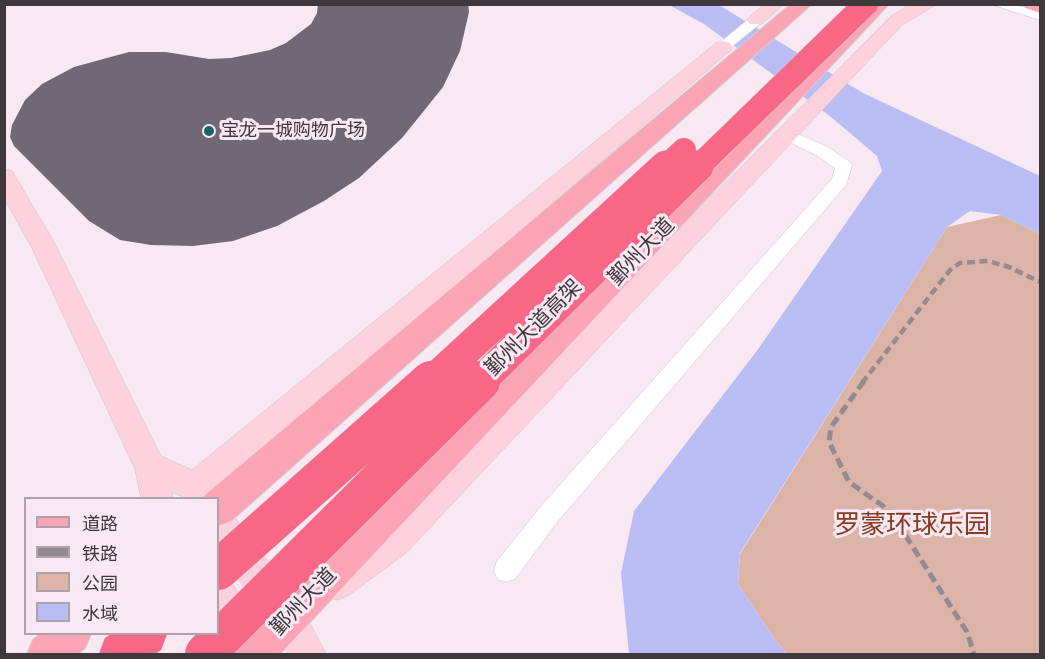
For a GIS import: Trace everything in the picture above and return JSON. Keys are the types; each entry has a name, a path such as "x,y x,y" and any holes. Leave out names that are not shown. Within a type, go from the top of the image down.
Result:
{"highway":[{"name":"鄞州大道高架","path":"219,569 486,333 841,4"},
{"name":"鄞州大道高架","path":"205,654 649,214 866,4"},
{"path":"121,654 143,635"}],"main road":[{"path":"206,497 730,54 777,29 803,4"},
{"name":"鄞州大道","path":"255,654 799,105 830,56 880,4"},
{"path":"1034,4 1041,7"},
{"path":"47,654 69,635"}],"street":[{"path":"730,54 756,20 776,4"},
{"path":"288,619 394,542 786,134 799,105 844,73 896,21 917,8 929,4"},
{"path":"996,4 1041,16"},
{"path":"506,570 550,513 840,181 844,166 822,151 786,134"},
{"path":"4,177 44,247 150,467 157,497"},
{"path":"150,467 203,497"},
{"path":"219,524 288,619 308,654"},
{"path":"219,594 255,654"}],"green space":[{"name":"罗蒙环球乐园","path":"1001,215 1040,234 1040,654 787,654 775,640 738,584 740,554 947,227"}],"water":[{"path":"669,5 719,5 863,93 1040,176 1040,234 1001,215 970,211 947,227 740,553 738,584 775,640 787,654 629,654 621,573 634,511 756,352 882,171 877,156 831,117 704,24"}],"building":[{"name":"宝龙一城购物广场","path":"318,4 468,4 469,12 460,51 443,87 402,138 359,178 324,201 277,226 233,241 193,246 151,245 120,240 89,221 14,146 10,137 12,125 25,100 42,84 74,67 129,52 166,52 209,59 231,58 270,50 286,43 311,24 317,13"}],"railway":[{"path":"862,383 950,270 960,263 988,261 1009,267 1040,282"},
{"path":"864,381 831,427 829,442 849,482 883,506 895,519 967,632 974,654"}],"place":[{"name":"宝龙一城购物广场","path":"209,131"}]}
